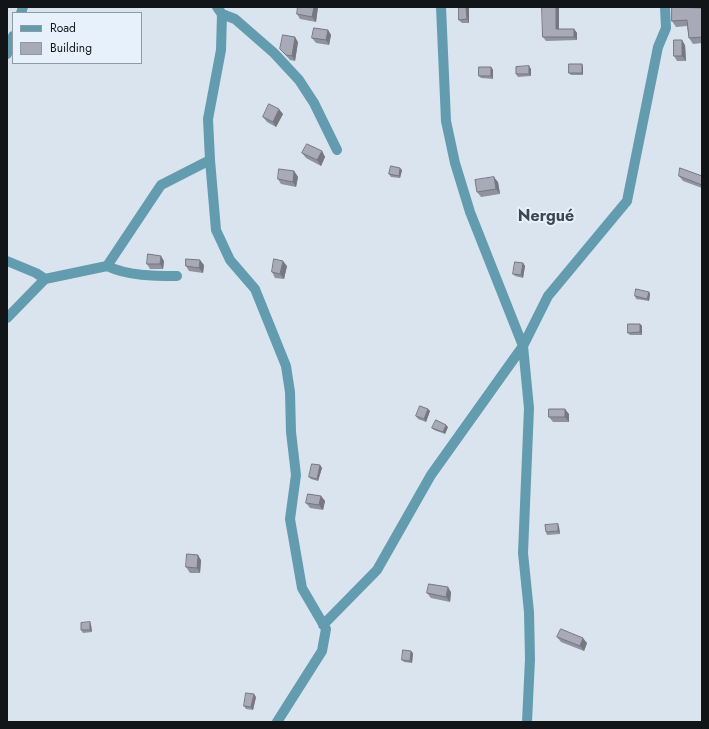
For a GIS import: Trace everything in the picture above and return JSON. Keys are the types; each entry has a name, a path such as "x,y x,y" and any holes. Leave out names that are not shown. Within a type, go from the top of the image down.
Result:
{"street":[{"path":"441,7 446,121 455,163 470,212 523,346 529,408 523,553 529,612 530,643 527,722"},
{"path":"323,626 377,570 431,475 523,346 548,296 627,201 658,47 666,28 665,7"},
{"path":"219,10 235,19 274,53 299,80 314,103 337,150"},
{"path":"219,10 221,50 208,119 216,230 230,260 256,289 286,366 290,392 291,432 296,475 290,519 302,588 326,629 322,651 277,722"},
{"path":"7,54 12,39"},
{"path":"107,266 161,185 210,160"},
{"path":"7,261 36,273 45,279"},
{"path":"7,318 45,279 107,266 116,270 156,276 177,276"}],"building":[{"path":"298,7 314,7 312,17 297,14"},
{"path":"459,7 466,7 467,19 459,20"},
{"path":"542,7 556,7 556,29 574,29 574,37 543,37"},
{"path":"672,7 702,8 702,37 689,38 687,20 672,21"},
{"path":"314,28 328,30 326,40 312,38"},
{"path":"283,35 295,37 292,56 286,55 280,49"},
{"path":"674,40 682,40 682,56 674,56"},
{"path":"569,64 582,64 582,73 569,73"},
{"path":"529,66 529,74 516,74 516,67"},
{"path":"479,67 491,67 491,76 479,76"},
{"path":"269,104 279,109 273,122 263,117"},
{"path":"307,144 322,151 317,160 302,153"},
{"path":"391,166 400,168 399,176 389,174"},
{"path":"680,168 702,176 702,185 679,176"},
{"path":"279,169 294,171 293,182 278,179"},
{"path":"494,177 496,189 477,192 475,180"},
{"path":"148,254 161,256 160,264 147,264"},
{"path":"186,259 200,260 199,268 186,266"},
{"path":"274,259 283,261 280,274 272,272"},
{"path":"515,262 523,263 521,275 513,274"},
{"path":"636,289 649,292 647,299 635,296"},
{"path":"628,324 640,324 640,332 628,333"},
{"path":"420,406 428,409 424,419 416,416"},
{"path":"549,409 565,409 565,417 549,417"},
{"path":"436,420 446,425 443,432 432,428"},
{"path":"312,464 320,465 317,479 309,477"},
{"path":"308,494 321,496 319,505 306,503"},
{"path":"558,524 558,531 546,532 545,525"},
{"path":"187,554 198,555 197,568 186,567"},
{"path":"429,584 448,587 446,597 427,593"},
{"path":"90,622 90,630 81,630 81,623"},
{"path":"561,629 583,638 580,646 557,637"},
{"path":"403,650 411,651 410,661 402,660"},
{"path":"246,693 254,694 251,707 244,706"}],"district":[{"name":"Nergué","path":"546,217"}]}
